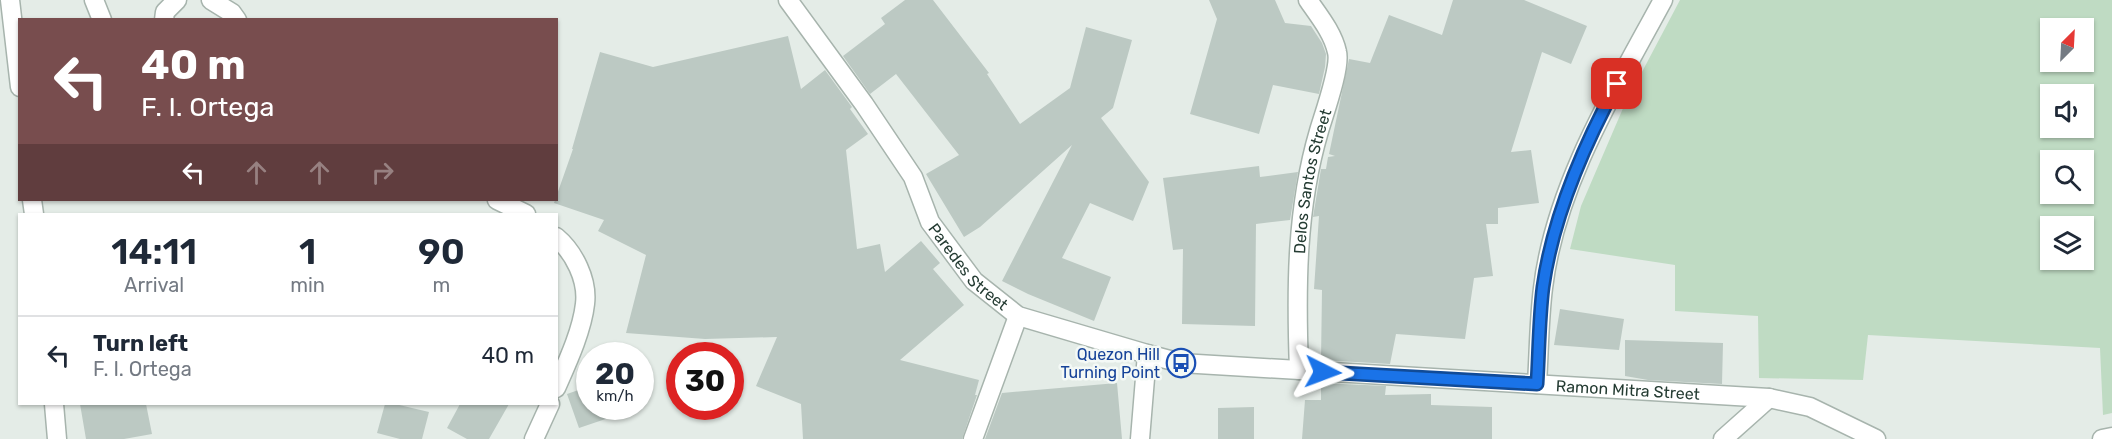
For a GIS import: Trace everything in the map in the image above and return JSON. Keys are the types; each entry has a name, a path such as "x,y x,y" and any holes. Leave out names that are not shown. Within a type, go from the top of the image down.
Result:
{"street":[{"path":"10,0 18,70"},
{"path":"94,0 101,18"},
{"path":"164,18 165,12 177,0"},
{"path":"211,0 232,13 236,18"},
{"name":"Paredes Street","path":"788,0 864,104 912,177 930,222 974,281 1018,316 1181,363 1299,370"},
{"name":"Delos Santos Street","path":"1299,370 1298,250 1304,196 1311,160 1335,77 1338,53 1324,23 1308,0"},
{"path":"1537,384 1543,288 1552,243 1566,196 1606,105 1663,0"},
{"path":"499,201 523,213"},
{"path":"558,240 580,267 585,303 572,351 558,383"},
{"path":"973,439 1018,316"},
{"path":"1140,439 1147,354"},
{"name":"Ramon Mitra Street","path":"1299,370 1769,398 1810,406 1876,439"},
{"path":"1723,439 1769,398"},
{"path":"54,405 57,439"},
{"path":"534,439 550,405"},
{"path":"2102,439 2112,437"}],"green space":[{"path":"1680,0 2112,0 2112,413 2103,415 2100,348 1868,335 1863,380 1759,378 1758,316 1675,311 1675,265 1570,249 1581,206 1624,106"}],"building":[{"path":"905,0 933,0 989,73 987,74 1020,124 1070,88 1086,27 1132,40 1113,108 1101,118 1149,182 1133,221 1090,203 1062,258 1111,277 1094,321 1002,281 1072,145 980,227 964,237 926,174 959,155 896,74 870,94 843,56 885,24 881,18"},
{"path":"1209,0 1275,0 1285,23 1311,26 1326,54 1319,94 1273,85 1259,134 1190,114 1217,19"},
{"path":"1453,0 1524,0 1587,26 1571,64 1542,52 1511,152 1531,150 1539,203 1498,208 1498,224 1486,224 1493,276 1474,278 1465,339 1396,334 1390,364 1321,360 1322,290 1314,289 1319,216 1313,217 1321,169 1326,169 1328,157 1335,156 1329,154 1349,59 1370,63 1389,15 1442,35"},
{"path":"788,36 801,89 825,70 868,134 846,150 857,249 880,244 885,272 921,241 940,263 933,269 964,305 900,360 979,380 975,395 977,395 962,439 803,439 801,404 756,386 777,337 705,339 626,333 646,255 598,231 604,220 554,203 558,201 558,192 573,149 600,52 653,67"},
{"path":"1259,166 1260,177 1298,172 1290,220 1256,224 1255,326 1182,324 1183,249 1173,250 1163,178"},
{"path":"1560,309 1624,319 1619,350 1554,345"},
{"path":"1625,340 1723,343 1722,384 1648,380 1625,376"},
{"path":"1117,383 1122,439 985,439 1002,393"},
{"path":"1321,383 1386,386 1385,395 1431,394 1431,405 1492,407 1492,439 1302,439 1305,400 1321,400"},
{"path":"576,391 576,420 567,394"},
{"path":"80,405 146,405 152,434 124,439 86,439"},
{"path":"385,405 399,405 429,412 422,439 400,439 377,433"},
{"path":"459,405 508,405 489,439 467,439 447,428"},
{"path":"1254,407 1254,439 1218,439 1218,408"},
{"path":"576,420 603,420 579,428"}],"place":[{"name":"Quezon Hill Turning Point","path":"1181,363"}],"route":[{"path":"1323,372 1537,384 1543,288 1552,243 1566,196 1617,84"}]}
